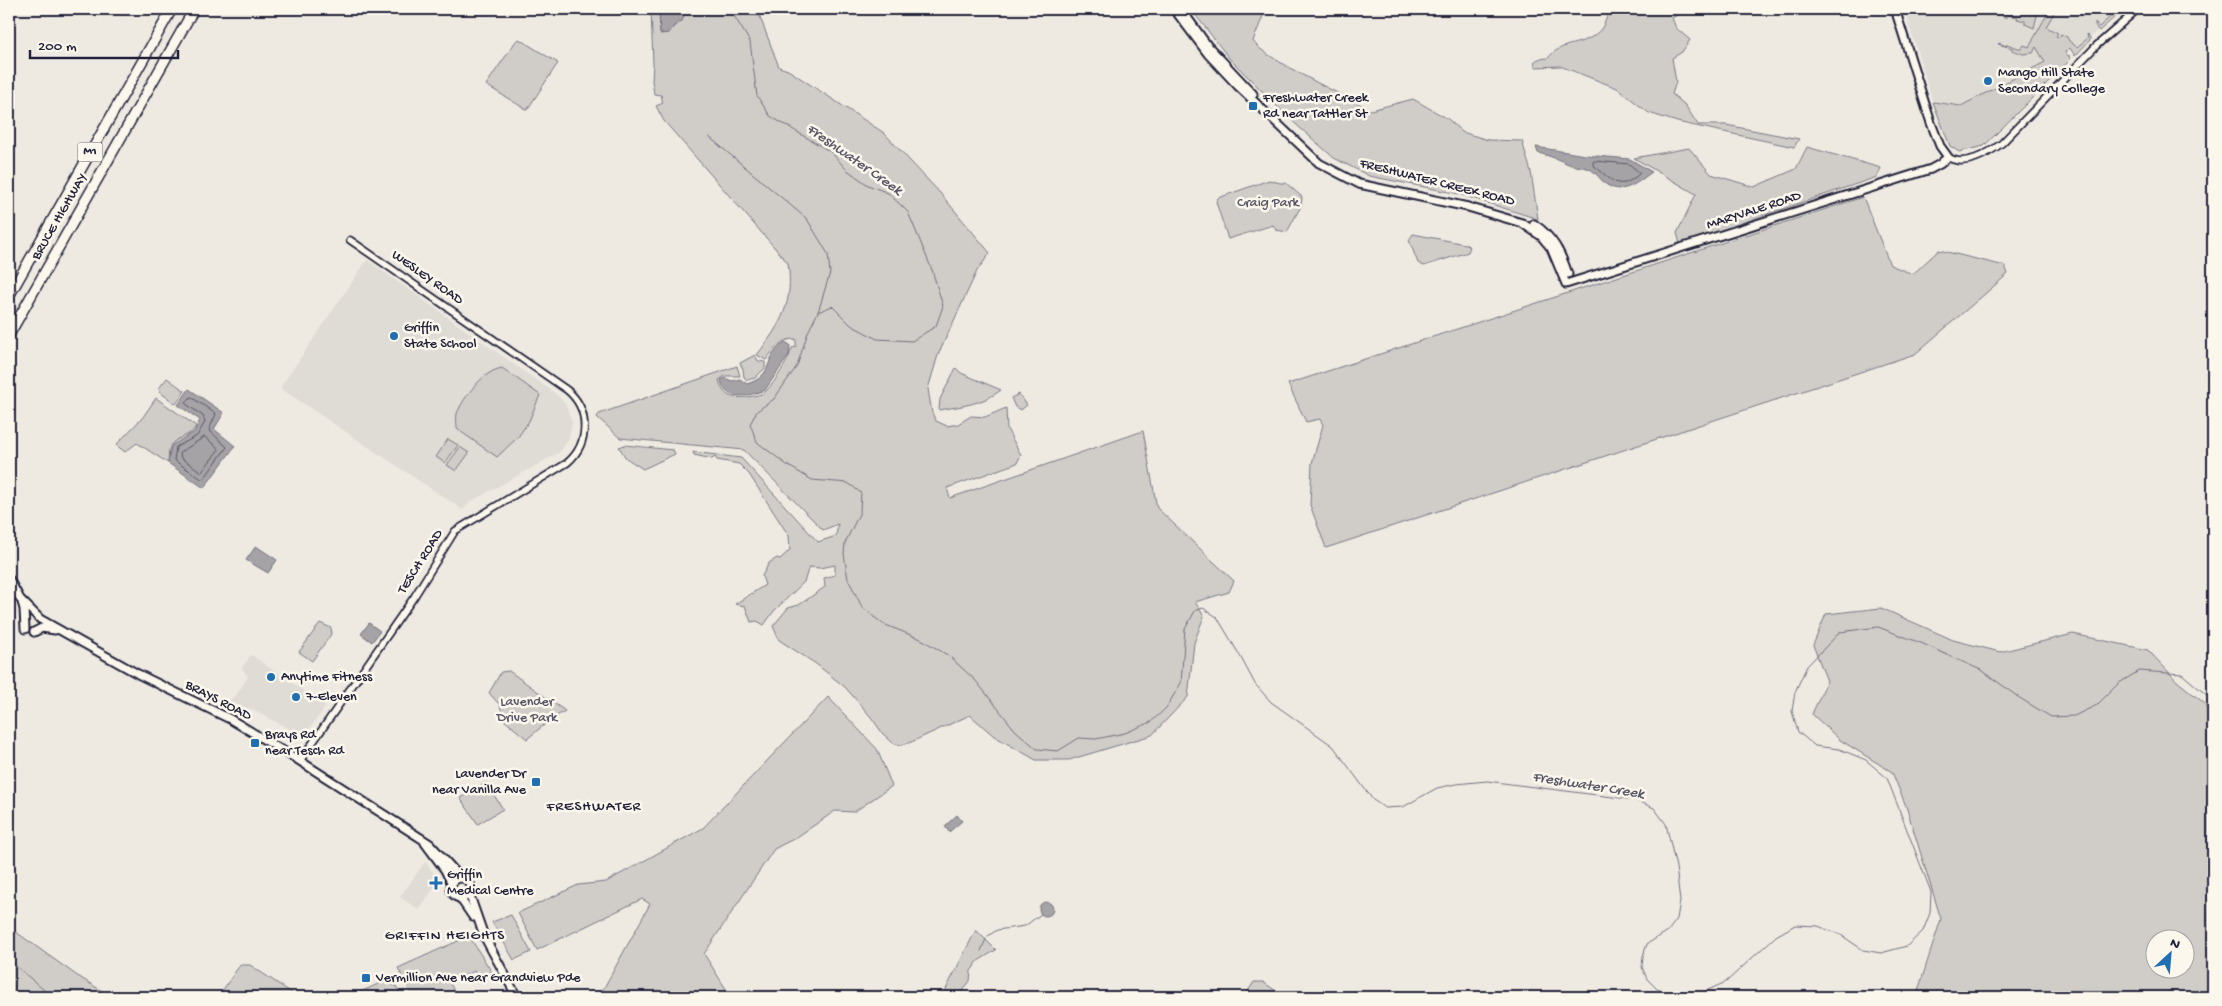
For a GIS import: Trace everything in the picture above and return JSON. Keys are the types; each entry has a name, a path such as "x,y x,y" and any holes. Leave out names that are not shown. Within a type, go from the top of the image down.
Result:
{"highway":[{"name":"BRUCE HIGHWAY","path":"9,296 172,9"},
{"name":"BRUCE HIGHWAY","path":"9,334 194,9"}],"main road":[{"name":"FRESHWATER CREEK ROAD","path":"1174,9 1208,54 1238,86 1319,163 1359,184 1468,207 1522,223 1541,236 1551,248 1569,283"},
{"name":"FRESHWATER CREEK ROAD","path":"1181,9 1207,45 1228,69 1264,106 1321,159 1360,180 1484,206 1524,220 1544,232 1555,244 1562,257 1569,283"},
{"path":"1895,9 1931,123 1940,146 1948,157"},
{"name":"MARYVALE ROAD","path":"1569,283 1931,169 1948,157"},
{"name":"BRAYS ROAD","path":"9,579 20,599 40,619 138,674 230,719 300,762 433,846 445,863 461,878"},
{"path":"20,599 24,608 24,629"},
{"path":"34,632 42,628 58,630"},
{"name":"BRAYS ROAD","path":"424,841 443,866 452,884"},
{"path":"484,936 479,931 469,909 460,898 452,893 452,884 455,880 461,878 468,882 471,888 469,893 484,936 517,997"},
{"path":"460,898 469,893"}],"street":[{"path":"1948,157 1956,161 1970,159 1990,151 2002,143 2096,46 2138,9"},
{"name":"WESLEY ROAD","path":"350,240 562,386 574,397 582,411"},
{"name":"TESCH ROAD","path":"300,762 414,597 454,532 459,527 572,459 580,448 584,437 585,425 582,411"}],"shaded area":[{"name":"Mango Hill State Secondary College","path":"1910,9 2122,9 2073,52 2070,48 2065,52 2069,55 2070,60 1984,146 1959,152 1950,146 1933,102 1908,22"},
{"name":"Griffin State School","path":"367,260 556,394 565,403 572,423 569,439 560,452 470,502 463,510 280,388"},
{"path":"251,655 326,706 310,728 302,732 293,731 256,711 228,702 237,694 248,677 242,668"},
{"path":"425,862 437,877 435,886 419,910 400,897"}],"green space":[{"path":"651,9 659,9 660,33 669,33 674,26 682,21 686,9 757,9 779,67 788,70 884,133 940,193 990,253 977,271 938,355 928,389 932,413 936,421 947,426 958,424 971,416 985,417 1006,408 1007,429 1021,455 1017,463 947,488 950,498 1143,431 1157,508 1234,581 1229,592 1195,602 1204,616 1194,643 1188,697 1152,735 1069,760 1036,760 994,736 970,715 909,743 900,745 893,743 883,734 845,687 816,664 779,640 773,626 788,608 799,605 825,587 824,578 835,575 835,565 820,568 809,567 804,582 774,611 764,625 757,621 751,622 745,606 735,604 765,585 762,576 769,563 777,558 780,559 790,550 789,536 749,474 739,464 717,460 715,457 712,459 694,455 693,452 741,458 818,542 836,536 838,524 823,530 744,450 620,438 597,417 599,414 737,366 740,376 725,376 719,380 723,390 729,396 737,398 760,394 766,391 773,383 792,348 796,347 796,339 790,339 778,345 766,360 757,355 773,333 784,312 789,290 788,263 664,121 656,106 663,103 661,95 654,94 652,81"},
{"path":"1191,9 1260,9 1263,16 1253,41 1260,48 1288,67 1371,110 1413,99 1448,119 1462,132 1488,140 1522,141 1531,172 1538,219 1459,194 1369,176 1334,158 1290,119 1229,58"},
{"path":"1610,9 1688,9 1672,18 1676,28 1690,40 1682,52 1672,58 1676,82 1672,94 1685,105 1698,125 1726,125 1799,139 1794,147 1677,122 1649,113 1617,88 1560,66 1536,67 1534,62 1538,59 1548,58 1560,48 1585,40 1600,31"},
{"path":"1993,9 2040,9 2045,11 2047,9 2045,12 2038,11 2034,28 2025,24 2025,21 2017,19 2018,17 2008,15 2007,18 2002,16 2002,14 1995,13"},
{"path":"2050,9 2056,9 2046,27 2058,33 2056,36 2059,37 2061,34 2067,37 2077,47 2088,38 2087,34 2091,39 2075,56 2070,48 2065,52 2069,55 2070,60 1984,146 1959,152 1950,146 1933,102 1961,106 2045,62 2036,47 2033,53 2023,54 1998,44 2006,46 2007,44 2021,49 2024,45 2029,47"},
{"path":"2119,9 2123,10 2099,31 2095,23 2099,27"},
{"path":"519,39 558,63 527,110 486,85"},
{"path":"1807,147 1881,168 1877,177 1680,244 1677,233 1696,194 1634,158 1689,148 1711,174 1754,187 1796,169"},
{"name":"Craig Park","path":"1269,180 1286,183 1302,197 1301,206 1287,232 1276,230 1273,225 1228,239 1216,202 1218,198"},
{"path":"1863,197 1890,265 1913,274 1939,250 2005,266 2008,274 1915,354 1326,548 1310,505 1312,463 1323,425 1320,419 1306,422 1288,384"},
{"path":"1413,234 1465,244 1470,247 1468,252 1424,266 1418,263 1409,240"},
{"path":"755,355 758,361 765,362 765,368 755,378 747,380 744,377 740,363"},
{"path":"502,368 540,395 529,421 518,437 497,457 457,429 457,416 462,403 471,390 489,373"},
{"path":"956,368 961,373 1001,390 980,401 939,410 940,399"},
{"path":"167,378 185,391 176,404 161,393 159,388"},
{"path":"1019,394 1027,405 1021,410 1015,407 1011,398"},
{"path":"156,398 196,426 194,430 171,445 168,463 137,443 125,452 116,445 143,417"},
{"path":"448,439 458,445 445,463 436,457"},
{"path":"625,445 673,450 675,454 643,469 626,458 619,447"},
{"path":"460,447 469,453 456,471 447,465"},
{"path":"1881,608 1953,640 2000,652 2073,634 2148,650 2177,681 2204,703 2213,724 2213,997 1916,997 1941,919 1906,806 1892,772 1840,740 1812,714 1827,681 1813,645 1826,614"},
{"path":"320,623 331,628 332,633 312,661 299,652"},
{"name":"Lavender Drive Park","path":"509,671 565,711 550,720 527,739 504,720 500,705 489,693 501,672"},
{"path":"828,697 877,749 892,786 854,812 835,811 797,837 774,849 704,954 731,997 599,997 650,904 642,899 537,950 518,913 578,885 606,882 703,828"},
{"path":"486,783 503,809 478,824 460,798"},
{"path":"511,915 531,952 514,960 492,922"},
{"path":"976,930 996,950 978,961 971,971 970,981 958,997 942,997"},
{"path":"9,931 16,932 76,975 112,997 24,997 20,991 9,995"},
{"path":"469,936 493,974 479,980 474,971 450,983 454,991 441,997 413,997 398,968"},
{"path":"240,965 250,965 298,997 218,997"},
{"path":"385,981 396,986 402,997 349,997"},
{"path":"1254,982 1263,982 1285,997 1244,997"}],"water":[{"path":"659,9 686,9 682,21 674,26 669,33 660,34"},
{"path":"1536,147 1585,155 1630,159 1652,172 1631,186 1619,189 1613,188 1607,185 1590,169 1571,165 1538,153"},
{"path":"785,342 790,345 789,355 765,390 745,396 738,396 727,392 723,387 721,380 725,378 732,381 740,379 747,384 762,376 773,354"},
{"path":"189,389 224,413 214,429 235,446 204,488 168,463 171,446 194,432 200,420 178,405"},
{"path":"256,546 277,560 268,573 246,560"},
{"path":"369,623 380,631 372,642 361,634"},
{"path":"957,815 962,821 949,832 945,826"},
{"path":"1046,902 1051,904 1053,909 1051,914 1046,916 1041,914 1039,909 1041,904"}],"waterway":[{"name":"Freshwater Creek","path":"730,9 750,42 757,96 770,116 831,152 846,169 868,185 888,193 908,212 932,270 943,306 936,326 912,341 877,339 851,325 832,306 818,312"},
{"name":"Freshwater Creek","path":"708,136 807,219 828,254 830,273 818,312 808,332 797,366 774,399 757,411 750,424 757,442 787,465 812,480 848,483 861,493 860,512 845,543 844,554 848,579 862,607 883,624 921,639 949,656 976,681 1015,730 1037,749 1058,751 1079,738 1096,739 1125,733 1151,722 1166,708 1181,683 1185,629 1195,611 1203,608 1217,617 1255,684 1271,702 1333,746 1373,800 1385,808 1403,807 1437,788 1487,781 1636,800 1654,808 1666,824 1676,867 1680,901 1677,919 1668,931 1647,944 1642,967 1647,979 1657,989 1677,997 1699,994 1726,982 1776,936 1795,925 1818,926 1841,935 1863,950 1881,953 1907,946 1923,931 1930,913 1931,892 1887,778 1866,760 1839,749 1815,746 1798,732 1792,711 1795,692 1807,666 1840,632 1878,627 1921,643 1983,671 2018,697 2051,717 2074,716 2097,705 2119,683 2139,671 2182,674 2209,697 2213,707"},
{"path":"988,936 997,930 1025,926 1041,914"},
{"path":"981,951 986,939"},
{"path":"9,960 52,997"}],"place":[{"name":"Mango Hill State Secondary College","path":"1988,81"},
{"name":"Freshwater Creek Rd near Tattler St","path":"1253,106"},
{"name":"Griffin State School","path":"394,336"},
{"name":"Anytime Fitness","path":"271,677"},
{"name":"7-Eleven","path":"296,697"},
{"name":"Brays Rd near Tesch Rd","path":"255,743"},
{"name":"Lavender Dr near Vanilla Ave","path":"536,782"},
{"name":"Griffin Medical Centre","path":"436,883"},
{"name":"Vermillion Ave near Grandview Pde","path":"366,978"}],"district":[{"name":"FRESHWATER","path":"594,807"},
{"name":"GRIFFIN HEIGHTS","path":"445,936"}]}
